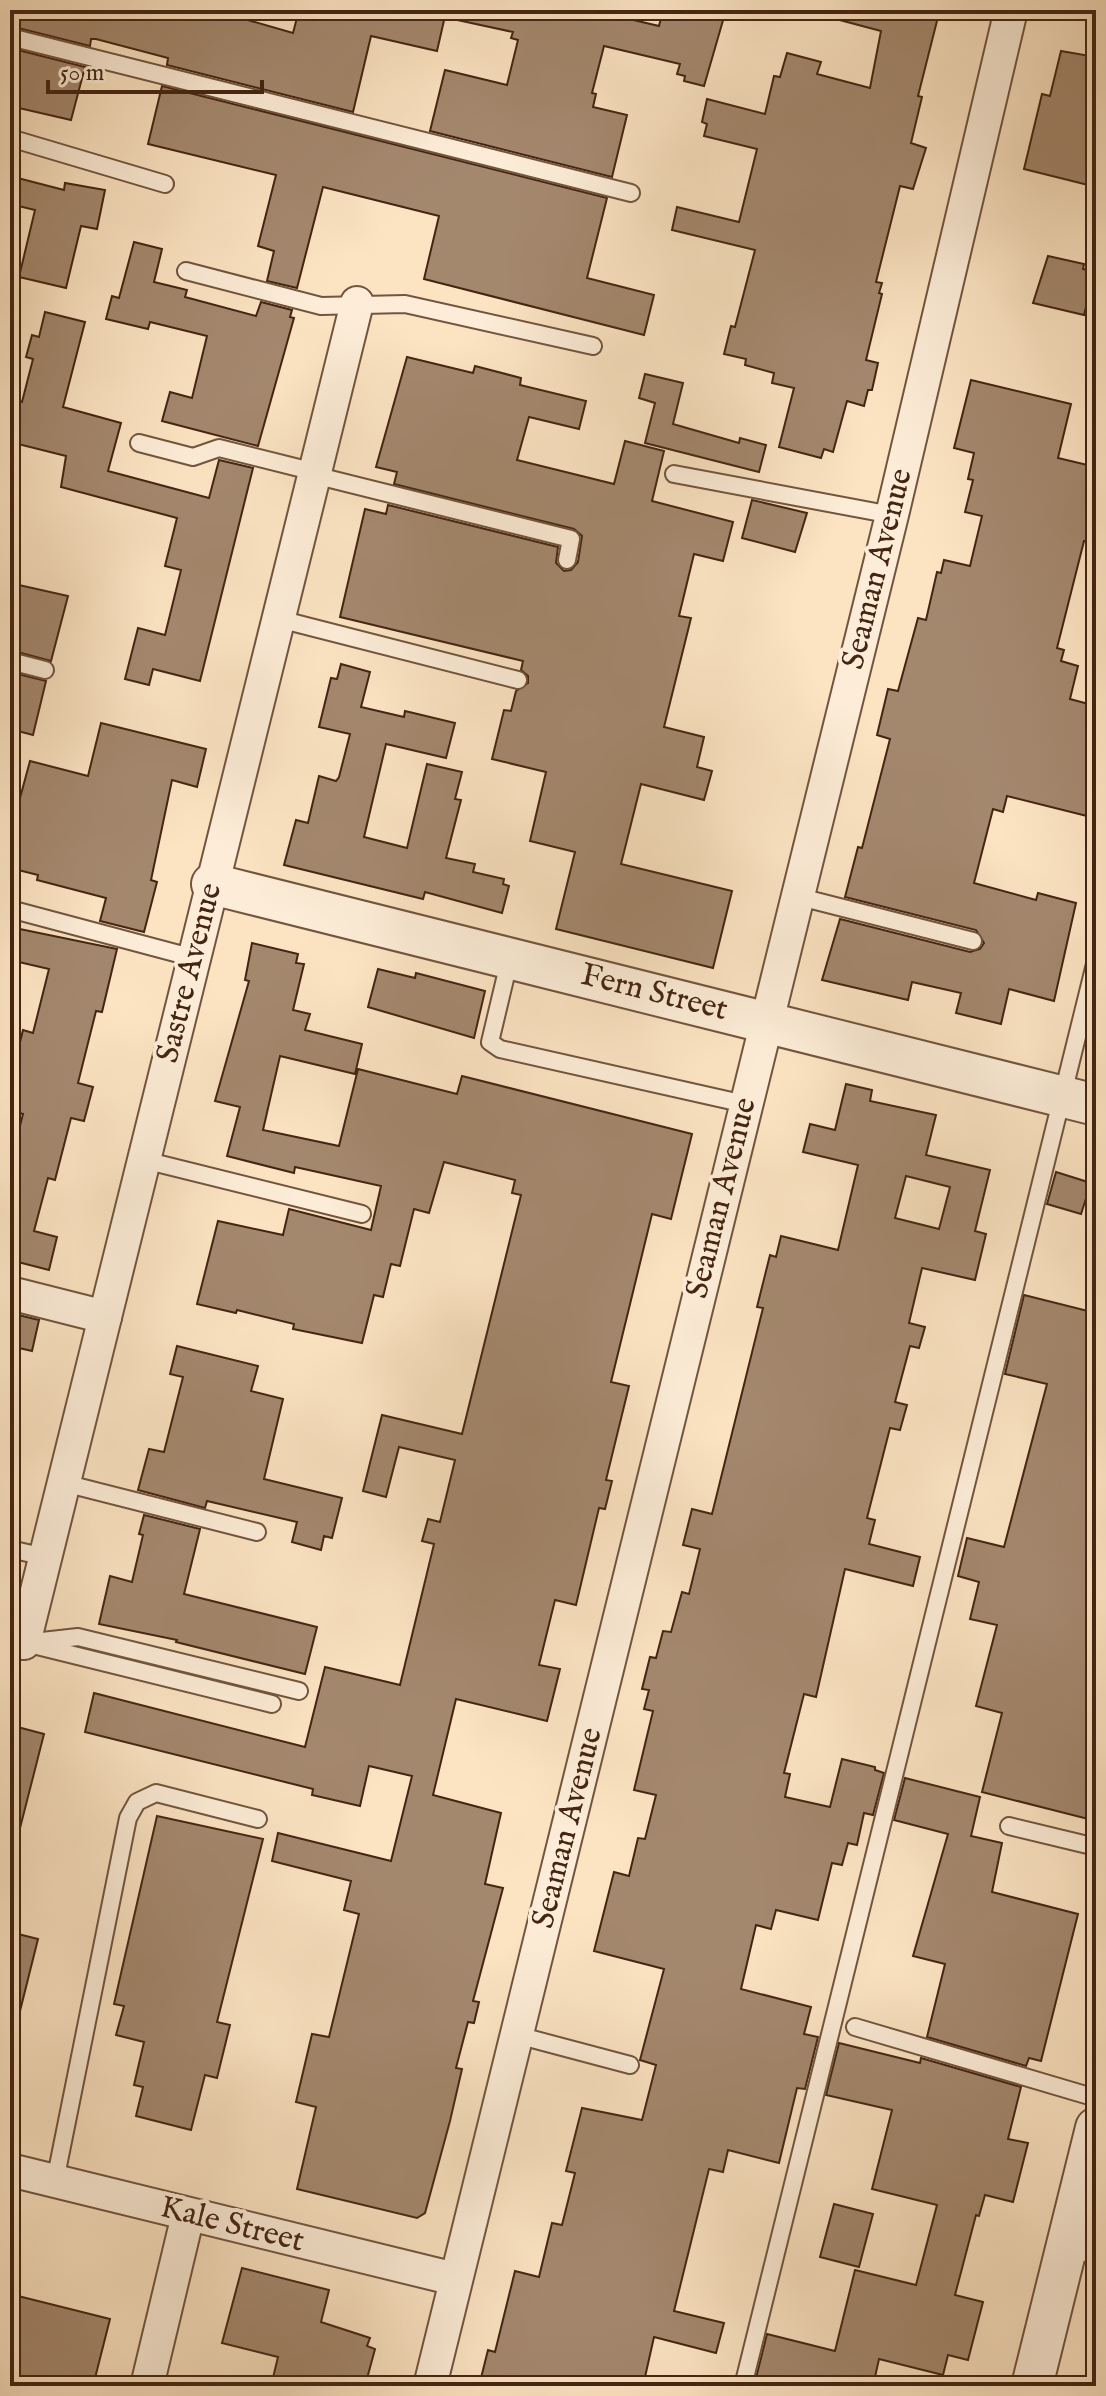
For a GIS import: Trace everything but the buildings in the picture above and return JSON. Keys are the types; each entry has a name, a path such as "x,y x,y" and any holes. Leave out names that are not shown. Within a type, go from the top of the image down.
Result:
{"street":[{"name":"Seaman Avenue","path":"430,2386 892,515 1011,10"},
{"name":"Sastre Avenue","path":"17,1647 64,1483 357,303"},
{"name":"Fern Street","path":"212,884 1079,1101"},
{"path":"10,1293 105,1317"},
{"path":"1032,2386 1081,2252 1095,2136"},
{"name":"Kale Street","path":"10,2170 455,2279"},
{"path":"147,2386 188,2215"}],"lane":[{"path":"10,37 631,193"},
{"path":"10,138 165,184"},
{"path":"186,271 321,306 405,304 593,346"},
{"path":"139,443 193,457 219,448 571,539 567,560"},
{"path":"674,474 892,515"},
{"path":"279,619 518,680"},
{"path":"10,661 45,670"},
{"path":"796,896 973,941"},
{"path":"10,909 194,958"},
{"path":"510,957 490,1042 500,1049 745,1104"},
{"path":"743,2386 1079,1101 1096,960"},
{"path":"144,1160 362,1214"},
{"path":"64,1483 257,1532"},
{"path":"10,1549 45,1557"},
{"path":"17,1647 78,1637 299,1691"},
{"path":"17,1647 272,1704"},
{"path":"55,2181 128,1818 137,1802 156,1793 258,1819"},
{"path":"1009,1826 1096,1847"},
{"path":"855,2027 1096,2098"},
{"path":"517,2035 630,2065"}]}
